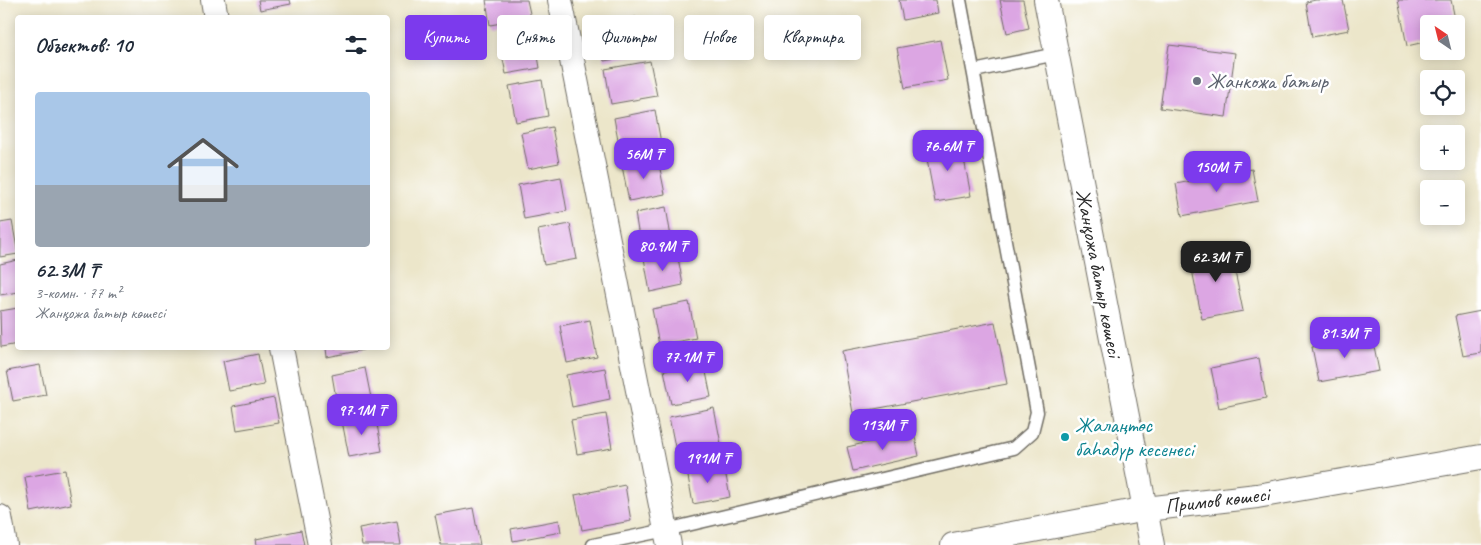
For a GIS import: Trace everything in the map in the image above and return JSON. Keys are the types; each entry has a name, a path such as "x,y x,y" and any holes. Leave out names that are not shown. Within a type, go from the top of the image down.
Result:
{"street":[{"path":"213,0 216,15"},
{"path":"560,0 668,538"},
{"name":"Жанқожа батыр көшесі","path":"1046,0 1152,545"},
{"path":"281,350 320,545"},
{"name":"Примов көшесі","path":"953,545 1146,509 1257,496 1481,457"},
{"path":"0,517 5,545"}],"lane":[{"path":"593,545 668,538 1014,448 1032,432 1037,412 960,0"},
{"path":"974,71 1056,54"}],"building":[{"path":"258,0 290,0 291,4 260,10"},
{"path":"486,0 527,0 530,15 497,15 497,24 490,25"},
{"path":"899,0 936,0 938,13 903,20"},
{"path":"1000,0 1023,0 1029,28 1007,33"},
{"path":"1343,0 1349,30 1312,37 1306,2"},
{"path":"1398,0 1451,0 1454,15 1420,15 1420,43 1407,46"},
{"path":"940,40 948,80 905,88 897,48"},
{"name":"Жанкожа батыр","path":"1169,45 1235,53 1226,117 1160,108"},
{"path":"503,60 539,60 540,68 506,74"},
{"path":"650,61 657,96 611,104 605,69"},
{"path":"542,80 548,116 516,122 509,86"},
{"path":"655,110 661,143 620,150 614,118"},
{"path":"552,127 559,163 528,169 521,133"},
{"path":"961,143 971,196 935,202 925,149"},
{"path":"658,159 665,194 629,201 622,166"},
{"path":"1252,169 1258,201 1182,216 1176,184"},
{"path":"561,177 567,211 524,219 518,185"},
{"path":"666,207 672,243 641,249 635,213"},
{"path":"12,221 15,238 15,254 0,257 0,223"},
{"path":"570,224 577,259 544,265 538,230"},
{"path":"1230,247 1243,311 1202,319 1189,255"},
{"path":"677,252 683,285 650,292 644,258"},
{"path":"15,261 15,292 0,295 0,264"},
{"path":"689,302 696,338 659,345 652,309"},
{"path":"15,308 15,345 1,347 0,311"},
{"path":"1481,311 1481,353 1463,356 1455,316"},
{"path":"590,320 597,357 567,363 560,326"},
{"path":"995,322 1007,384 853,413 842,351"},
{"path":"1372,336 1379,371 1319,382 1312,347"},
{"path":"326,350 363,350 327,357"},
{"path":"258,354 264,385 229,391 223,361"},
{"path":"1259,358 1266,398 1219,408 1211,368"},
{"path":"704,362 711,397 671,404 664,370"},
{"path":"40,365 46,395 13,401 7,371"},
{"path":"365,368 371,398 337,404 332,375"},
{"path":"605,368 610,399 572,407 566,375"},
{"path":"274,398 279,423 237,430 233,406"},
{"path":"714,408 722,449 677,457 669,417"},
{"path":"375,414 382,451 349,457 342,421"},
{"path":"606,414 612,448 577,454 571,420"},
{"path":"914,432 919,456 853,471 847,447"},
{"path":"724,465 730,497 693,504 687,471"},
{"path":"65,470 71,504 31,512 25,477"},
{"path":"625,485 631,521 582,530 575,495"},
{"path":"473,508 480,545 441,545 435,515"},
{"path":"559,520 561,532 513,541 511,529"},
{"path":"397,521 401,545 362,545 359,528"},
{"path":"301,530 304,545 257,545 256,539"}],"place":[{"name":"Жанкожа батыр","path":"1197,81"},
{"name":"Жалаңтөс баһадүр кесенесі","path":"1065,437"}]}
